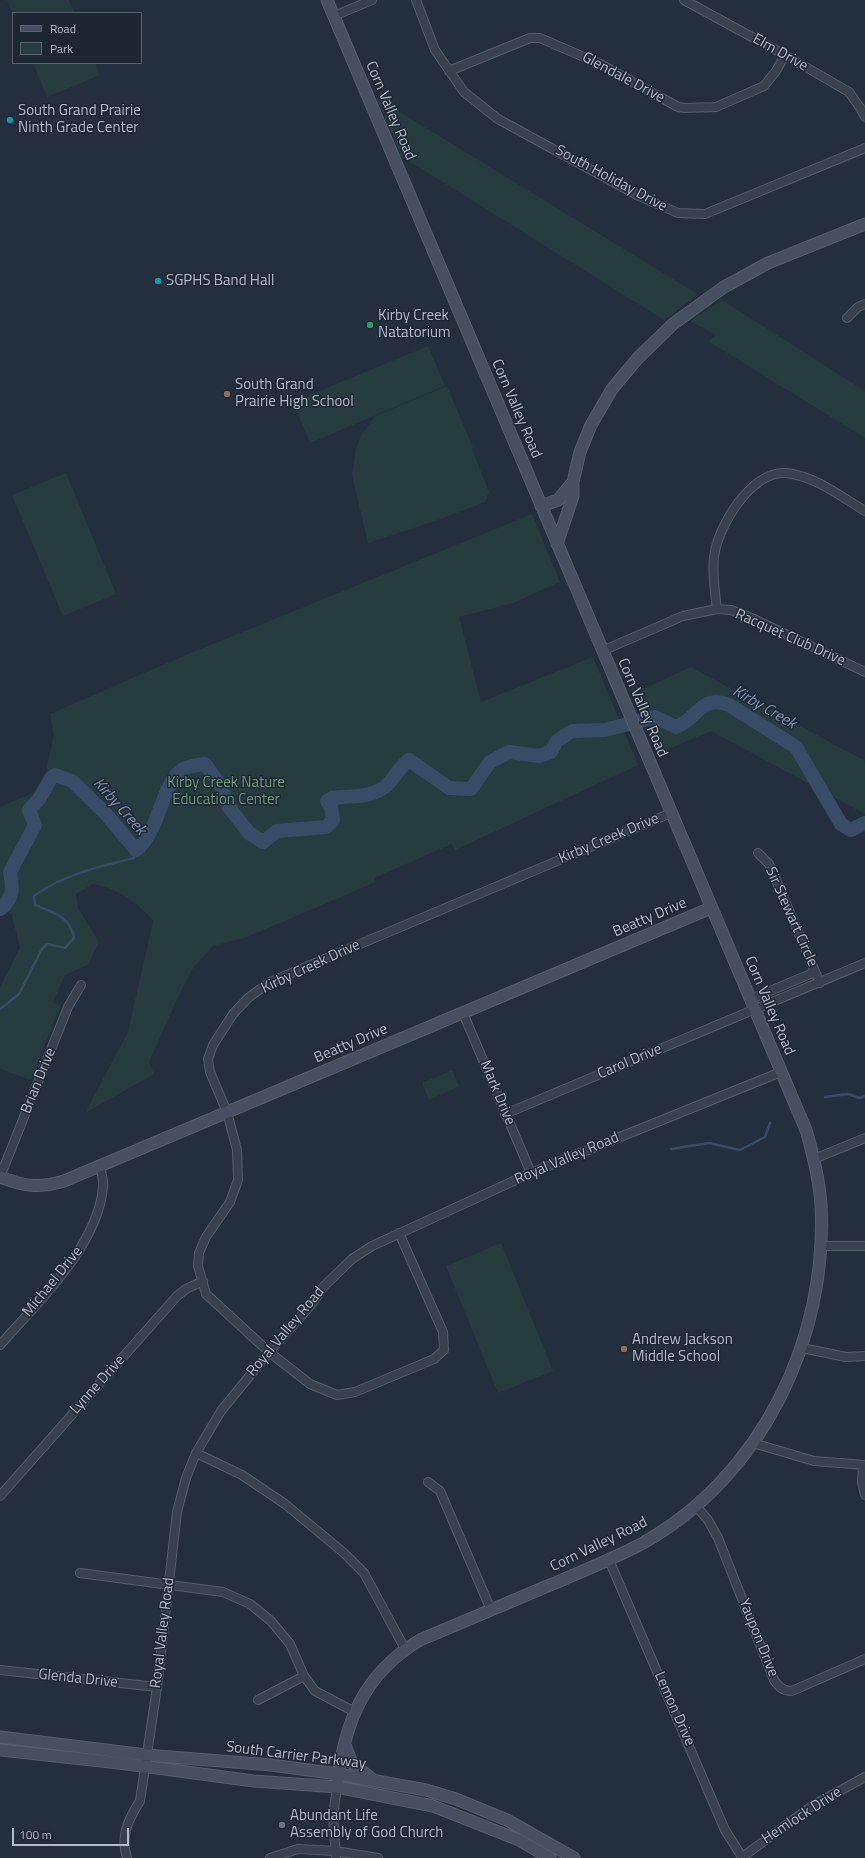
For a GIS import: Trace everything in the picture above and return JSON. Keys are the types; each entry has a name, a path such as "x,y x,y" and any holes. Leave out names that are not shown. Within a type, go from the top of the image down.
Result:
{"main road":[{"name":"Corn Valley Road","path":"327,0 806,1130 814,1159 821,1203 821,1246 816,1294 802,1348 784,1391 753,1443 723,1480 696,1506 643,1542 609,1560 420,1640 405,1649 379,1672 366,1690 355,1712 345,1744 338,1774 337,1787"},
{"path":"557,544 573,496 572,482 580,452 591,425 612,388 638,358 674,324 724,287 768,263 865,224"},
{"path":"541,506 558,500 572,482"},
{"name":"Beatty Drive","path":"0,1177 26,1186 50,1185 100,1166 712,908"},
{"name":"South Carrier Parkway","path":"0,1737 254,1780 337,1787 433,1806 519,1840 550,1858"},
{"path":"345,1744 352,1763 376,1782"},
{"name":"South Carrier Parkway","path":"0,1750 145,1761 271,1765 338,1774 426,1790 508,1820 574,1858"}],"street":[{"path":"334,16 372,0"},
{"name":"South Holiday Drive","path":"416,0 435,50 464,92 498,119 639,196 678,213 705,214 865,148"},
{"name":"Elm Drive","path":"684,0 849,92 862,109 865,118"},
{"name":"Glendale Drive","path":"449,71 530,38 540,38 600,64 678,107 716,107 764,86 776,72 785,55"},
{"path":"848,318 858,307 865,304"},
{"path":"717,609 714,558 717,541 725,521 735,506 753,486 767,478 784,473 806,477 865,511"},
{"name":"Racquet Club Drive","path":"602,651 683,616 717,609 730,610 754,619 865,672"},
{"name":"Kirby Creek Drive","path":"399,1233 442,1332 444,1350 434,1359 355,1392 337,1395 310,1384 269,1352 206,1294 198,1266 199,1253 206,1237 230,1202 238,1180 236,1150 227,1112 210,1072 208,1059 213,1045 233,1014 248,998 264,986 343,951 671,813"},
{"name":"Sir Stewart Circle","path":"758,853 769,864 820,983"},
{"name":"Carol Drive","path":"505,1114 865,963"},
{"path":"751,999 816,972"},
{"name":"Brian Drive","path":"0,1177 68,1007 81,985"},
{"name":"Mark Drive","path":"462,1013 531,1173"},
{"name":"Royal Valley Road","path":"127,1858 123,1845 131,1815 140,1801 157,1687 177,1512 186,1478 196,1453 221,1411 269,1352 311,1304 324,1286 352,1259 372,1246 531,1173 781,1072"},
{"path":"814,1159 865,1138"},
{"name":"Michael Drive","path":"0,1345 61,1276 84,1242 99,1207 103,1186 100,1166"},
{"path":"821,1246 865,1246"},
{"name":"Lynne Drive","path":"0,1496 177,1296 202,1281"},
{"path":"802,1348 846,1357 865,1356"},
{"path":"753,1443 814,1461 864,1465 862,1482 865,1495"},
{"path":"196,1453 242,1475 279,1500 344,1553 364,1573 405,1649"},
{"path":"428,1482 440,1491 491,1610"},
{"name":"Yaupon Drive","path":"696,1506 708,1520 718,1538 774,1680 779,1687 785,1691 792,1691 865,1659"},
{"name":"Lemon Drive","path":"609,1560 725,1830 741,1857"},
{"path":"80,1573 223,1592 250,1604 271,1621 290,1644 304,1676 315,1691 355,1712"},
{"name":"Glenda Drive","path":"0,1670 157,1687"},
{"path":"258,1700 304,1676"},
{"name":"Hemlock Drive","path":"741,1857 812,1806 865,1777"},
{"name":"Corn Valley Road","path":"336,1855 333,1816 337,1787"},
{"path":"270,1858 298,1849 336,1855 378,1858"}],"green space":[{"path":"7,0 69,0 74,12 12,12"},
{"path":"33,64 95,64 100,75 47,97"},
{"path":"377,98 698,294 664,320 401,156"},
{"path":"722,300 865,391 865,438 708,341 716,335 690,321"},
{"path":"428,346 445,386 310,443 293,402"},
{"path":"447,386 473,448 472,449 489,492 485,502 435,521 368,543 352,475 356,449 361,436 375,416"},
{"path":"66,473 116,594 63,616 12,495"},
{"name":"Kirby Creek Nature Education Center","path":"532,514 560,582 513,603 459,617 481,702 593,657 638,765 455,850 452,844 374,878 376,882 247,937 213,946 193,968 179,995 149,1062 154,1074 85,1113 128,1032 153,921 140,907 126,897 111,889 93,884 76,894 78,908 99,942 88,965 65,975 53,1002 60,1006 31,1080 0,1069 0,987 20,948 12,915 0,904 0,807 33,793 45,775 54,735 50,714 174,660"},
{"path":"691,667 865,761 865,814 711,731 660,753 636,692"},
{"path":"452,1070 459,1086 429,1100 422,1083"},
{"path":"501,1243 553,1371 498,1393 446,1266"}],"waterway":[{"name":"Kirby Creek","path":"0,909 5,905 10,897 12,888 10,872 35,825 29,810 40,798 51,778 55,775 72,781 106,814 136,850 144,842 150,832 170,785 176,776 185,768 205,764 221,786 228,806 249,833 263,842 277,831 326,827 333,820 331,807 327,801 332,798 362,796 383,789 409,760 449,788 471,789 490,762 509,752 539,756 551,752 557,741 572,731 605,730 655,717 676,727 684,723 700,708 719,702 729,705 796,747 841,824 851,830 865,823"},
{"path":"0,1009 19,994 42,949 47,944 65,948 74,938 72,931 65,920 55,913 35,905 34,896 57,882 82,872 134,858 136,850"},
{"path":"825,1097 848,1094 860,1098 865,1096"},
{"path":"671,1149 709,1143 740,1150 765,1137 770,1123"}],"place":[{"name":"South Grand Prairie Ninth Grade Center","path":"10,120"},
{"name":"SGPHS Band Hall","path":"158,281"},
{"name":"Kirby Creek Natatorium","path":"370,325"},
{"name":"South Grand Prairie High School","path":"227,394"},
{"name":"Andrew Jackson Middle School","path":"624,1349"},
{"name":"Abundant Life Assembly of God Church","path":"282,1825"}]}
